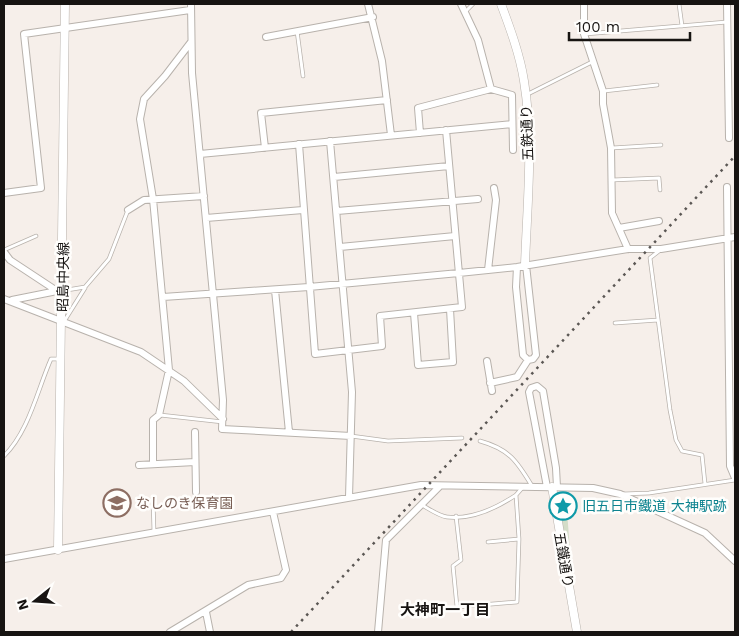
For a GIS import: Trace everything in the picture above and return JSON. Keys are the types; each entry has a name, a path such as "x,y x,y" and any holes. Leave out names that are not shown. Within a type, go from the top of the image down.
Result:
{"street":[{"name":"昭島中央線","path":"58,550 62,359 60,291 65,4"},
{"path":"368,4 373,17 392,135"},
{"path":"461,4 466,10 478,40 491,89"},
{"name":"五鉄通り","path":"501,4 524,79 526,95 528,175 523,266"},
{"path":"584,4 584,34 603,91 603,104 611,148 612,213 628,249"},
{"path":"727,4 730,19 729,138"},
{"path":"4,193 41,188 24,34 65,29 190,7 200,154 218,342 222,428 225,431 289,432 351,436"},
{"path":"266,37 373,17"},
{"path":"153,464 153,420 159,415 168,370 153,199 140,119 144,99 165,76 191,42"},
{"path":"420,133 418,108 491,89 512,95 513,150"},
{"path":"265,148 261,113 387,100"},
{"path":"200,154 512,124"},
{"path":"299,144 315,354 382,346 380,316 462,308 446,130"},
{"path":"330,141 352,392 349,498"},
{"path":"334,177 449,166"},
{"path":"727,187 732,237 730,466 735,479"},
{"path":"488,270 496,200 494,188"},
{"path":"128,210 144,200 204,196"},
{"path":"337,211 478,199"},
{"path":"206,218 303,210"},
{"path":"619,228 659,221"},
{"path":"340,247 456,236"},
{"path":"163,297 275,290 488,270 628,249 661,249 732,237"},
{"path":"4,251 10,260 60,291"},
{"path":"523,266 516,287 522,345 524,357 528,360"},
{"path":"490,383 517,377 528,360 533,360 536,354 523,266"},
{"path":"275,290 289,432"},
{"path":"6,300 60,291"},
{"path":"6,300 141,352 168,370 223,420"},
{"path":"414,313 418,365 453,362 450,309"},
{"path":"487,361 492,392"},
{"path":"537,386 543,391 556,468 552,487 529,392 531,388 537,386"},
{"path":"195,432 196,492"},
{"path":"139,465 195,462"},
{"path":"4,559 421,485 593,488 620,494 705,533 735,561"},
{"path":"378,632 386,540 440,486"},
{"name":"五鐵通り","path":"552,487 577,632"},
{"path":"170,632 248,586 281,578 286,570 273,512"},
{"path":"206,612 210,632"}],"lane":[{"path":"466,10 473,4"},
{"path":"679,4 682,26"},
{"path":"584,34 682,26 730,19"},
{"path":"297,30 304,76"},
{"path":"526,95 592,62"},
{"path":"603,91 657,85"},
{"path":"611,148 661,146"},
{"path":"612,180 659,178 660,190"},
{"path":"62,323 85,287 109,259 128,210"},
{"path":"4,251 36,236"},
{"path":"661,249 650,258 664,376 676,440 682,450 702,456 705,484"},
{"path":"60,291 85,287"},
{"path":"614,323 658,320"},
{"path":"4,456 14,446 26,422 51,359 62,359"},
{"path":"159,415 223,420"},
{"path":"351,436 388,441 462,438"},
{"path":"480,441 496,445 509,454 532,486"},
{"path":"620,494 649,493 735,479"},
{"path":"422,505 445,516 488,512 516,495 524,486"},
{"path":"456,516 461,560 453,566 457,607 517,602 519,540 516,495"},
{"path":"153,499 154,533"},
{"path":"488,542 519,540"}],"green space":[{"path":"566,497 572,578 557,498"}],"railway":[{"path":"291,632 735,156"}],"place":[{"name":"なしのき保育園","path":"117,503"},
{"name":"旧五日市鐵道 大神駅跡","path":"563,506"}],"district":[{"name":"大神町一丁目","path":"445,610"}]}
